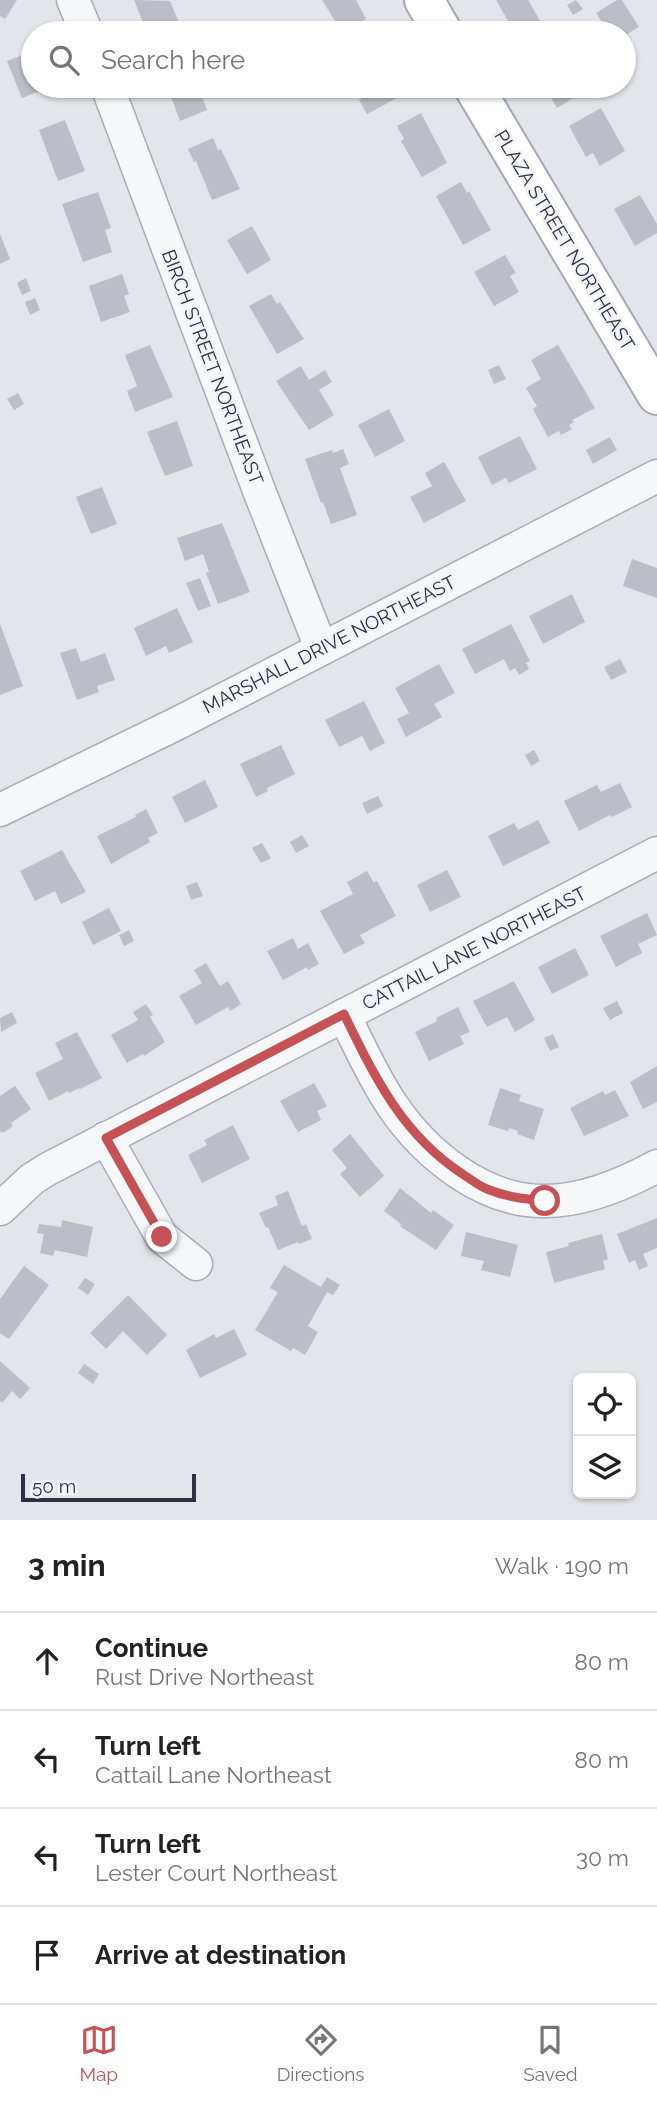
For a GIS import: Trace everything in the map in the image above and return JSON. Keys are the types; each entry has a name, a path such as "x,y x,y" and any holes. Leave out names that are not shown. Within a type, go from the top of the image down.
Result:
{"main road":[{"path":"424,0 436,21"},
{"name":"PLAZA STREET NORTHEAST","path":"480,98 657,395"}],"street":[{"path":"73,0 82,21"},
{"name":"BIRCH STREET NORTHEAST","path":"112,98 321,648"},
{"name":"MARSHALL DRIVE NORTHEAST","path":"0,810 178,723 657,476"},
{"name":"CATTAIL LANE NORTHEAST","path":"0,1209 32,1179 106,1138 657,853"},
{"path":"344,1014 392,1106 417,1136 450,1166 485,1188 511,1197 545,1201 584,1196 636,1177 657,1166"},
{"path":"106,1138 162,1237 196,1264"}],"building":[{"path":"0,0 17,0 5,19 0,16"},
{"path":"134,0 170,1 178,21 142,21"},
{"path":"322,0 356,0 366,19 362,21 335,21"},
{"path":"496,0 528,0 540,21 508,21"},
{"path":"576,0 583,9 573,15 567,5"},
{"path":"617,0 622,0 635,21 601,21 596,13"},
{"path":"21,56 21,96 7,61"},
{"path":"171,98 202,98 207,110 180,121"},
{"path":"362,98 397,98 367,114 359,100"},
{"path":"551,98 574,98 557,108"},
{"path":"601,108 625,151 600,166 593,153 586,157 569,126"},
{"path":"421,113 447,163 422,177 401,141 404,139 397,126"},
{"path":"65,120 85,171 58,181 39,130"},
{"path":"213,138 240,189 212,200 196,161 194,162 188,149"},
{"path":"461,182 491,230 463,245 436,196"},
{"path":"98,192 111,228 105,230 112,252 83,262 62,204"},
{"path":"640,195 657,224 657,233 635,246 614,209"},
{"path":"252,226 271,260 247,274 227,240"},
{"path":"0,234 10,259 0,264"},
{"path":"505,255 516,273 510,276 519,292 494,306 474,272"},
{"path":"122,274 129,294 124,296 130,312 101,322 89,286"},
{"path":"26,278 31,291 22,295 17,283"},
{"path":"271,294 277,304 280,302 304,339 277,354 249,306"},
{"path":"35,298 40,310 30,315 25,302"},
{"path":"150,345 173,397 135,412 127,391 137,386 125,355"},
{"path":"558,345 595,408 572,420 574,422 569,425 572,429 561,435 559,431 548,437 533,409 537,406 526,388 541,379 531,360"},
{"path":"499,365 506,379 494,384 488,370"},
{"path":"301,366 309,380 325,370 332,382 319,390 334,415 309,430 276,381"},
{"path":"18,393 24,404 14,410 7,399"},
{"path":"389,409 405,441 375,457 358,425"},
{"path":"177,421 193,466 165,476 147,432"},
{"path":"520,436 537,469 509,483 506,478 492,485 478,457"},
{"path":"610,437 617,450 593,464 586,450"},
{"path":"343,449 349,464 340,468 357,515 331,524 305,459"},
{"path":"444,462 466,501 424,523 410,497 432,486 425,473"},
{"path":"102,487 117,524 91,534 76,497"},
{"path":"222,523 250,592 218,604 206,573 209,572 203,554 185,561 177,538"},
{"path":"632,559 657,568 657,598 623,586"},
{"path":"200,578 211,606 198,611 186,583"},
{"path":"572,594 585,622 543,644 529,616"},
{"path":"177,608 193,642 169,653 166,646 146,656 134,628"},
{"path":"0,624 23,686 0,695"},
{"path":"511,624 530,661 526,663 529,669 519,675 515,668 510,671 504,659 475,674 462,649"},
{"path":"76,648 81,662 105,653 115,680 97,686 99,692 77,700 60,653"},
{"path":"620,659 627,672 611,680 604,667"},
{"path":"439,664 455,693 434,704 442,717 406,737 397,719 409,713 395,688"},
{"path":"364,701 385,743 370,751 362,736 339,747 325,720"},
{"path":"281,745 295,774 267,788 268,791 256,797 240,764"},
{"path":"534,750 540,761 531,766 525,755"},
{"path":"205,780 218,807 185,823 172,797"},
{"path":"620,783 632,807 579,831 564,801 597,785 601,792"},
{"path":"378,796 383,806 367,814 362,803"},
{"path":"146,809 158,833 148,838 150,842 111,864 97,836 136,817 135,815"},
{"path":"538,820 550,843 503,866 488,836 514,823 518,830"},
{"path":"302,835 309,846 296,853 290,842"},
{"path":"262,843 271,858 261,863 252,848"},
{"path":"62,850 86,892 61,904 55,891 35,901 20,871"},
{"path":"447,870 461,897 430,912 417,885"},
{"path":"367,871 374,883 377,881 396,916 360,935 365,943 344,954 320,911 353,894 347,882"},
{"path":"197,882 203,896 191,900 186,886"},
{"path":"109,908 121,931 93,945 82,922"},
{"path":"647,913 657,935 638,944 642,953 616,967 600,936"},
{"path":"129,930 134,941 124,946 119,935"},
{"path":"293,938 298,949 308,943 319,964 308,970 307,967 283,980 267,951"},
{"path":"575,948 589,975 552,994 538,967"},
{"path":"206,963 220,986 228,981 241,1004 230,1011 228,1007 196,1025 179,996 202,983 194,970"},
{"path":"514,981 535,1020 515,1032 507,1017 487,1027 473,1001"},
{"path":"617,1001 623,1013 610,1020 603,1008"},
{"path":"146,1004 153,1015 150,1017 165,1042 127,1063 111,1035 138,1020 133,1012"},
{"path":"458,1007 470,1032 460,1036 464,1044 429,1061 415,1032"},
{"path":"12,1012 17,1023 1,1032 0,1018"},
{"path":"77,1032 102,1078 49,1101 35,1073 63,1059 55,1043"},
{"path":"553,1034 559,1047 550,1051 544,1038"},
{"path":"657,1066 657,1102 643,1109 630,1082"},
{"path":"314,1083 327,1106 317,1111 321,1120 298,1132 280,1101"},
{"path":"15,1086 31,1109 11,1123 13,1126 0,1133 0,1096"},
{"path":"500,1088 521,1095 519,1101 544,1109 534,1140 509,1128 508,1131 488,1125"},
{"path":"615,1090 629,1116 584,1136 570,1108 603,1091 605,1095"},
{"path":"233,1125 250,1159 202,1183 188,1155 207,1145 204,1140"},
{"path":"350,1134 384,1176 360,1197 340,1174 347,1168 332,1150"},
{"path":"400,1188 431,1213 433,1210 454,1225 436,1250 400,1226 401,1224 384,1211"},
{"path":"288,1191 302,1226 306,1224 312,1239 278,1250 259,1213 278,1205 275,1196"},
{"path":"657,1218 657,1248 643,1254 648,1266 639,1270 635,1260 629,1263 617,1234"},
{"path":"62,1220 93,1227 87,1257 55,1250 53,1256 40,1253 44,1234 37,1233 39,1224 61,1227"},
{"path":"466,1232 518,1245 510,1277 481,1270 484,1261 461,1256"},
{"path":"602,1234 608,1259 603,1261 605,1269 554,1283 546,1252"},
{"path":"284,1265 321,1287 327,1277 340,1285 333,1295 327,1292 308,1326 318,1332 305,1355 293,1348 291,1351 255,1330 278,1292 270,1288"},
{"path":"24,1266 49,1285 9,1339 0,1333 0,1299"},
{"path":"85,1278 95,1284 88,1295 78,1288"},
{"path":"128,1295 167,1335 147,1355 123,1331 106,1349 90,1333"},
{"path":"234,1329 247,1355 200,1378 186,1350 214,1334 216,1338"},
{"path":"0,1361 30,1388 20,1399 12,1391 2,1403 0,1401"},
{"path":"84,1364 99,1374 93,1384 78,1373"}],"route":[{"path":"162,1237 106,1138 344,1014 370,1069 392,1106 417,1136 450,1166 485,1188 511,1197 545,1201"}]}
